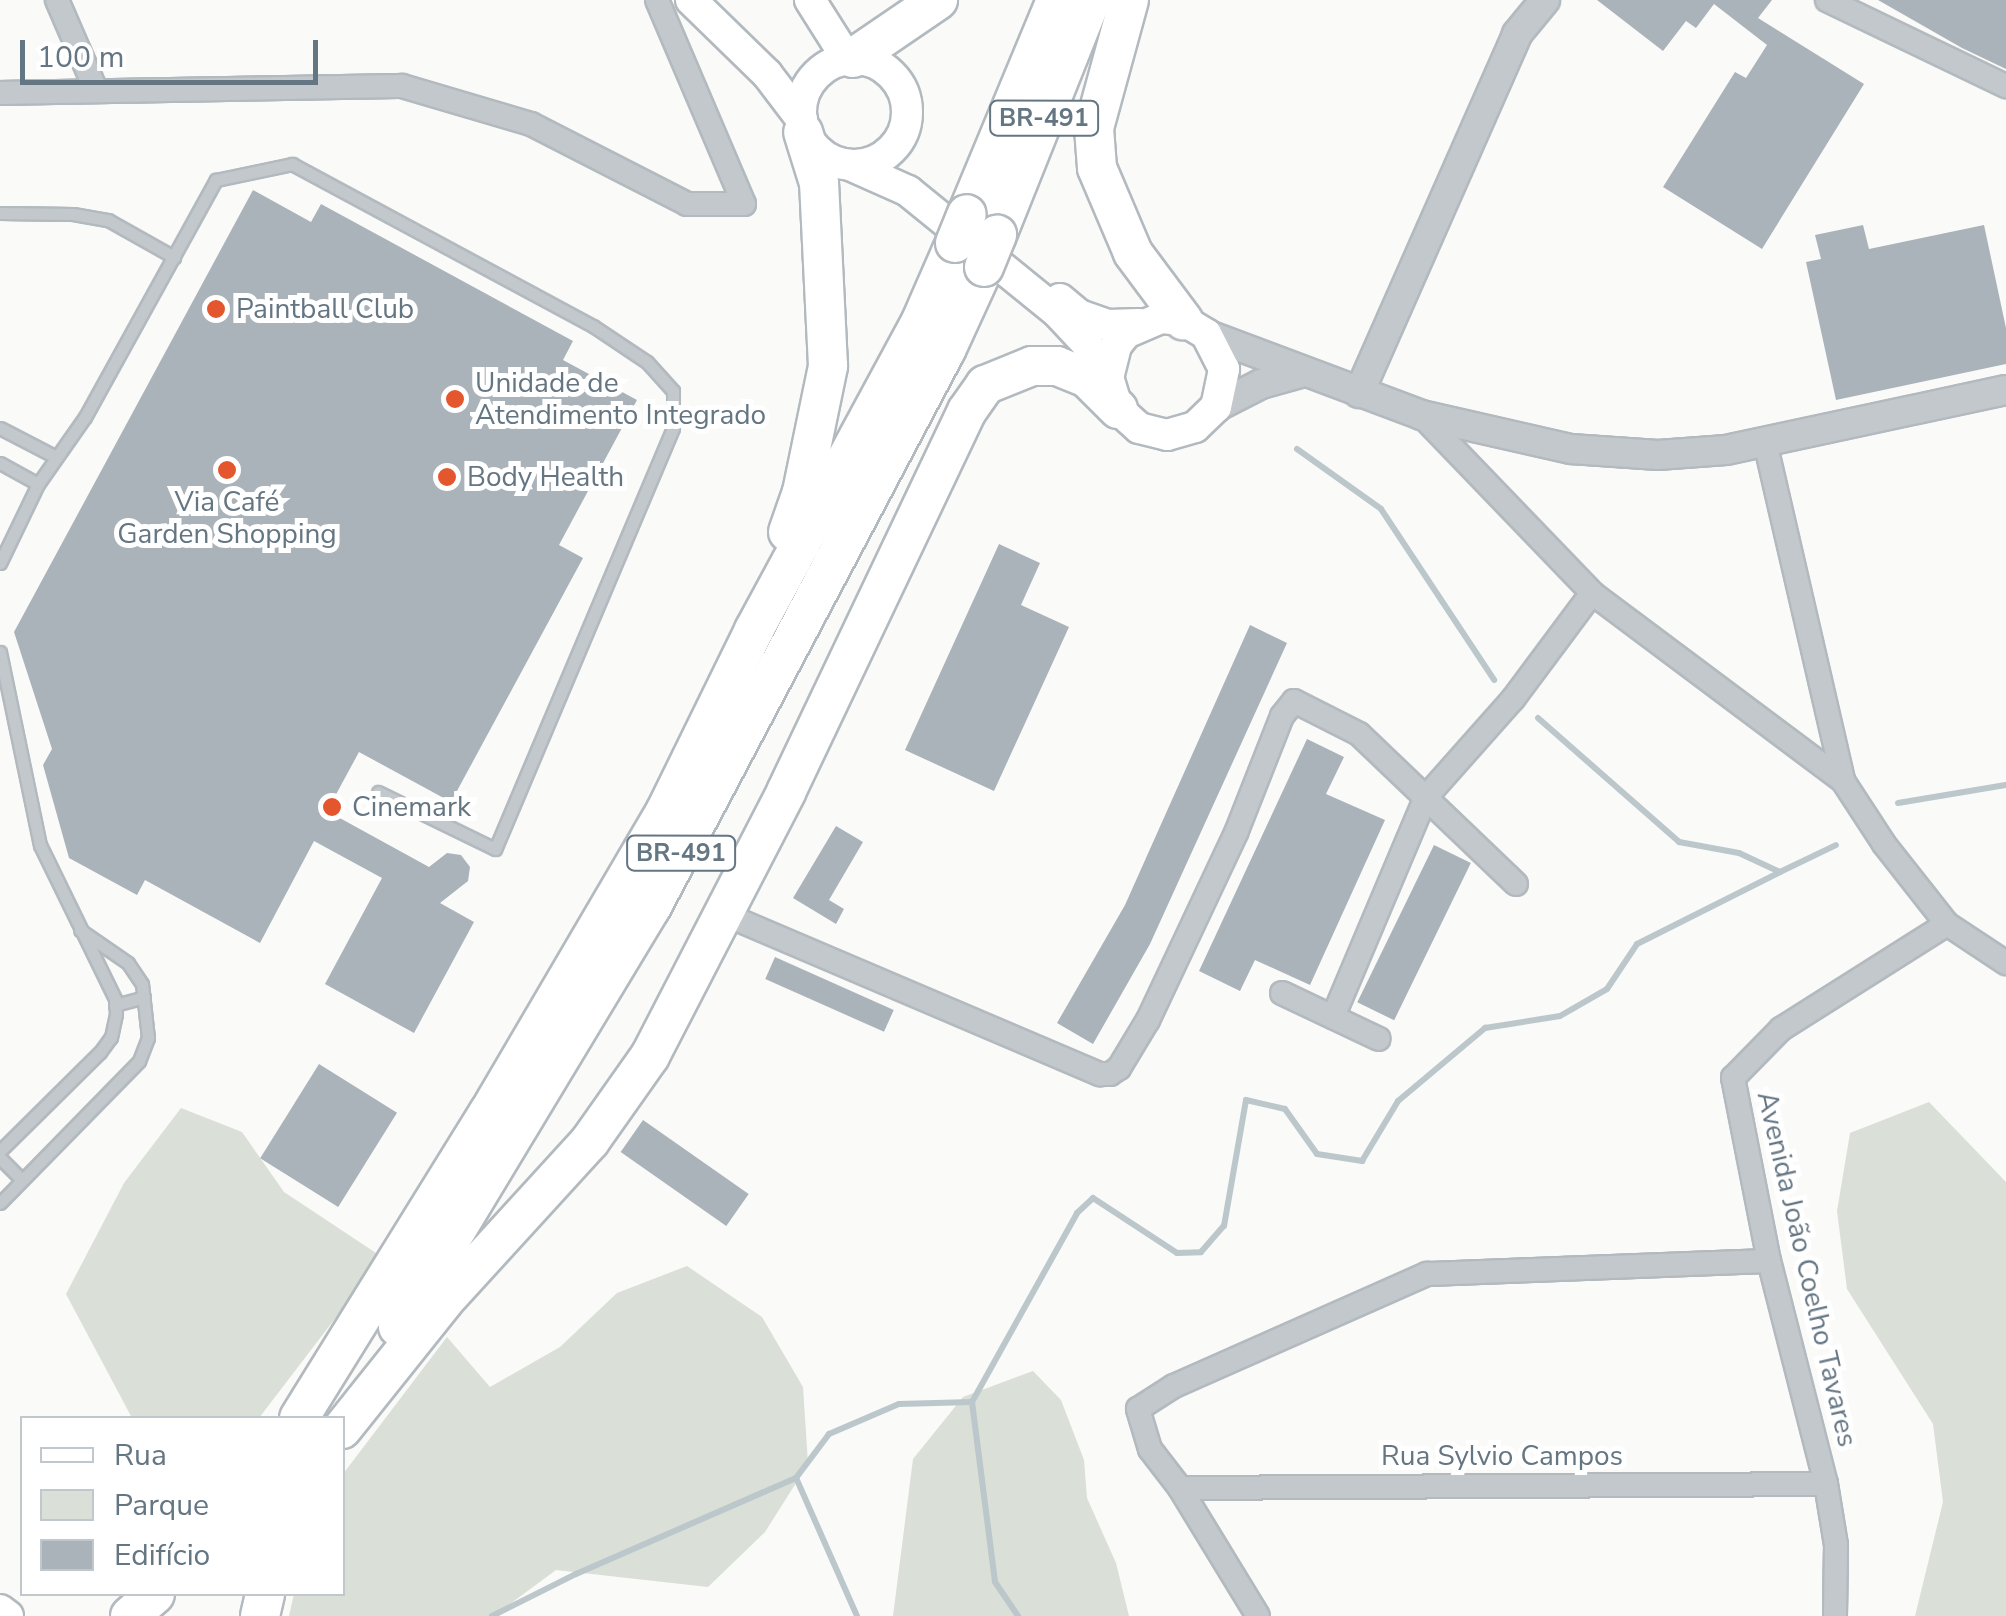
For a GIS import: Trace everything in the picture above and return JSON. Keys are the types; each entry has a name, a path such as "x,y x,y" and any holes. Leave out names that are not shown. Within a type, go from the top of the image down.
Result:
{"highway":[{"path":"849,57 938,0"},
{"name":"BR-491","path":"343,1416 652,908 946,350 976,240 1056,0"},
{"name":"BR-491","path":"300,1416 488,1112 666,810 754,630 921,321 976,240 1091,0"},
{"path":"1129,0 1094,128 1097,168 1133,253 1194,327"},
{"path":"754,630 802,492 828,366 819,183 802,126"},
{"path":"345,1425 444,1301 590,1142 650,1056 724,914 967,411 985,384 1032,366 1057,366 1113,393"},
{"path":"130,1616 154,1596"},
{"path":"154,1616 174,1596"}],"main road":[{"path":"692,0 767,74 802,126 822,154 908,190 1058,313 1087,344 1113,393 1139,428 1167,434 1195,427 1216,407 1224,369 1194,327 1161,318 1140,324 1108,325 1079,314 939,202 912,169 904,131 907,103 893,78 872,61 849,57 825,68 811,83 801,108 802,126"},
{"path":"810,0 849,57"},
{"path":"850,165 872,162 892,150 904,131"},
{"path":"1113,393 1116,346 1140,324"},
{"path":"0,1610 8,1616"}],"street":[{"path":"57,0 96,90"},
{"path":"0,92 402,86 531,124 686,204 744,204 657,0"},
{"path":"1360,393 1517,34 1545,0"},
{"path":"1827,0 2006,86"},
{"path":"1194,327 1301,372 1422,415 1571,450 1658,455 1765,442 2006,390"},
{"path":"1216,407 1261,384 1301,372"},
{"path":"1422,415 1592,593 1843,781"},
{"path":"1765,442 1843,781 1884,844 1947,924 2006,964"},
{"path":"1332,1016 1426,797 1513,699 1592,593"},
{"path":"724,914 1100,1074 1110,1074 1119,1068 1148,1020 1236,833 1282,716 1294,701 1360,734 1516,884"},
{"name":"Avenida João Coelho Tavares","path":"1835,1616 1836,1545 1826,1484 1769,1261 1733,1078 1781,1030 1947,924"},
{"path":"1282,992 1379,1038"},
{"path":"1258,1616 1180,1488 1150,1449 1138,1410 1174,1386 1427,1274 1769,1261"},
{"name":"Rua Sylvio Campos","path":"1180,1488 1826,1484"}],"lane":[{"path":"0,563 38,484 86,417 216,180 292,164 592,326 648,362 673,391 673,428 495,849 378,792"},
{"path":"0,213 73,214 108,220 174,257"},
{"path":"0,428 56,457"},
{"path":"0,463 38,484"},
{"path":"0,652 40,846 116,1005 111,1037 100,1052 0,1154 22,1180"},
{"path":"0,1202 139,1060 148,1038 142,984 128,962 80,930"},
{"path":"116,1005 144,997"}],"green space":[{"path":"1929,1102 2006,1182 2006,1616 1915,1616 1943,1502 1933,1424 1847,1289 1837,1211 1850,1133"},
{"path":"181,1108 242,1132 284,1192 382,1257 261,1416 131,1416 66,1294 124,1183"},
{"path":"687,1266 762,1317 803,1387 808,1464 765,1532 708,1587 556,1570 494,1616 289,1616 294,1596 345,1596 345,1471 447,1337 490,1387 560,1347 617,1293"},
{"path":"1033,1371 1061,1400 1084,1460 1087,1498 1116,1563 1129,1616 893,1616 913,1459 963,1397"}],"building":[{"path":"1597,0 1772,0 1758,18 1864,84 1762,249 1663,187 1735,72 1746,78 1767,45 1714,4 1696,28 1686,21 1663,51"},
{"path":"1878,0 2006,0 2006,69 1962,48"},
{"path":"253,190 311,222 321,204 573,341 563,360 637,400 559,545 583,558 451,802 359,752 327,811 429,867 447,853 461,855 470,867 468,881 440,903 474,922 414,1033 325,984 382,878 314,841 260,943 145,880 137,895 69,858 43,765 52,749 14,632"},
{"path":"1863,225 1869,249 1984,225 2006,328 2006,364 1836,400 1806,262 1821,259 1815,235"},
{"path":"999,544 1040,563 1021,605 1069,627 994,791 905,750"},
{"path":"1250,625 1287,643 1150,944 1093,1044 1057,1023 1125,905"},
{"path":"1307,739 1344,757 1326,794 1385,820 1310,985 1255,960 1240,991 1199,971"},
{"path":"836,826 863,842 829,900 844,909 836,924 793,898"},
{"path":"1434,845 1471,863 1394,1020 1357,1002"},
{"path":"775,957 894,1010 884,1032 765,979"},
{"path":"319,1064 397,1113 338,1207 260,1158"},
{"path":"643,1120 749,1194 726,1226 621,1152"}],"waterway":[{"path":"1297,449 1381,509 1494,680"},
{"path":"1538,718 1679,842 1739,853 1780,872 1836,845"},
{"path":"1898,803 2006,785"},
{"path":"857,1616 796,1478 829,1434 899,1404 972,1402 1077,1213 1093,1198 1177,1253 1201,1252 1224,1226 1246,1100 1285,1109 1317,1154 1362,1161 1398,1101 1485,1028 1560,1016 1607,989 1637,944 1780,872"},
{"path":"972,1402 995,1582 1018,1616"},
{"path":"492,1616 576,1574 796,1478"}],"place":[{"name":"Paintball Club","path":"216,309"},
{"name":"Unidade de Atendimento Integrado","path":"455,399"},
{"name":"Via Café Garden Shopping","path":"227,470"},
{"name":"Body Health","path":"447,477"},
{"name":"Cinemark","path":"332,807"}]}
